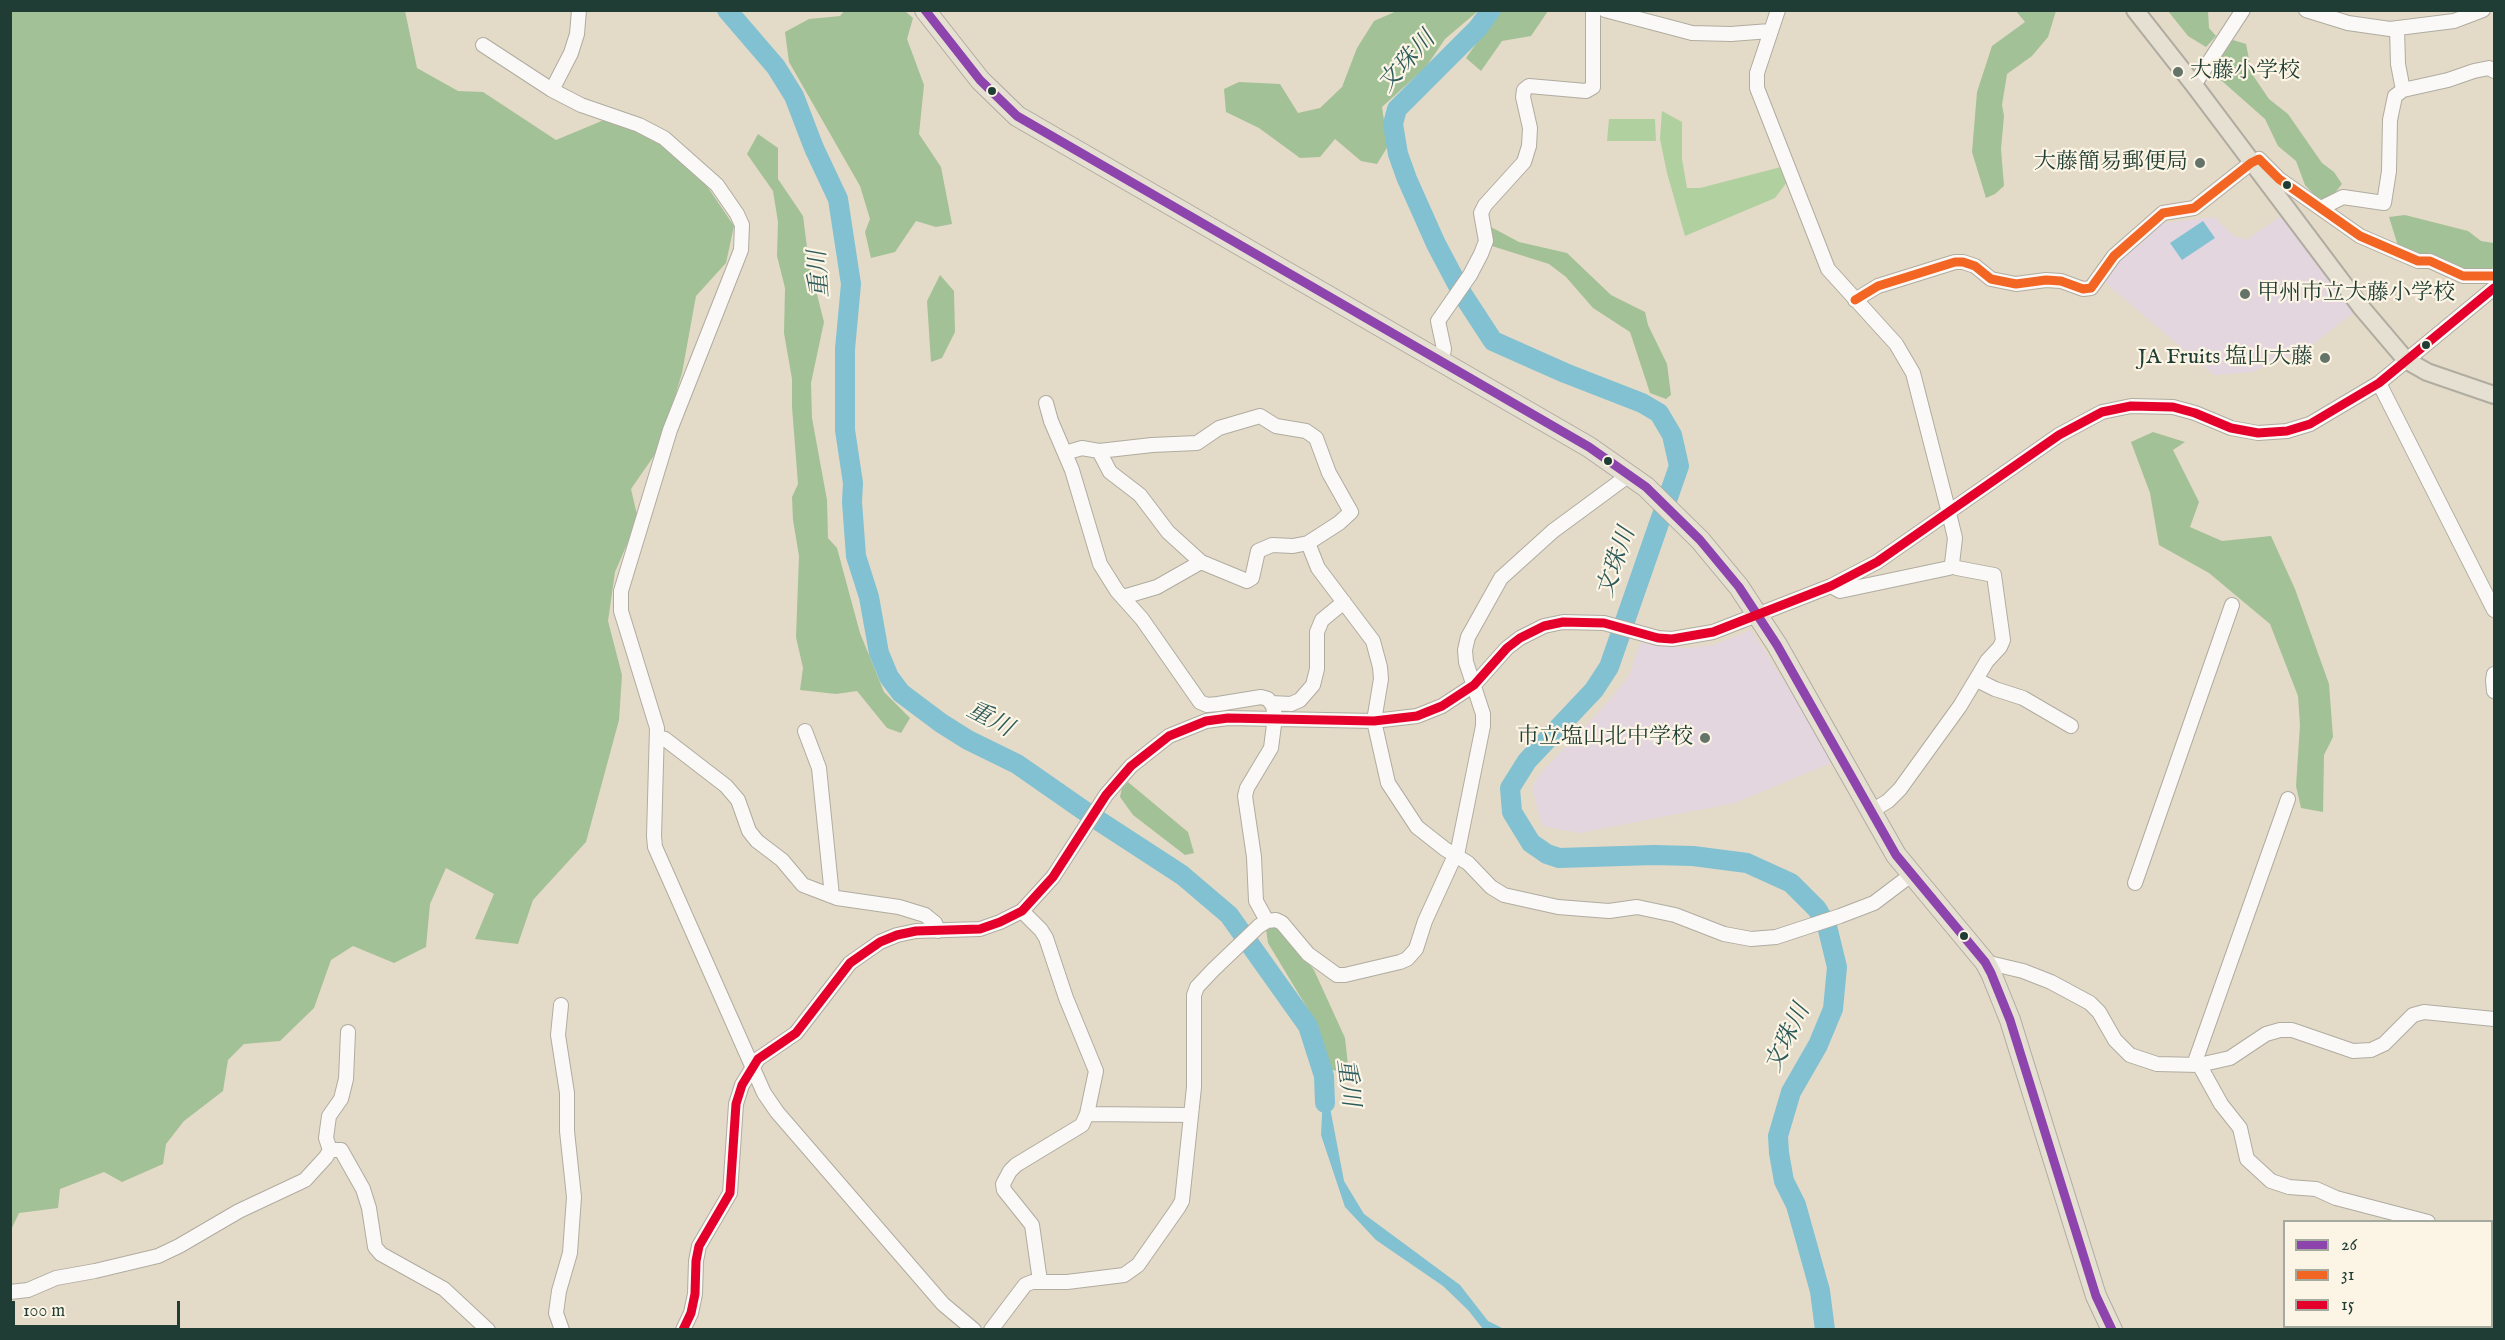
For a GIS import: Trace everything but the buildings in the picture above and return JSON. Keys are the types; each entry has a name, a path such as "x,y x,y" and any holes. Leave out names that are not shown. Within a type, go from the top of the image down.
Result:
{"highway":[{"path":"929,12 980,80 1017,116 1589,447 1646,487 1719,561 1758,616 1810,701 1890,846 1911,875 1985,962 1991,973 2010,1020 2089,1273 2112,1329"}],"main road":[{"path":"2135,10 2361,307 2406,360 2427,372 2494,394"}],"street":[{"path":"552,90 572,53 577,34 579,10"},
{"path":"1442,360 1444,349 1438,321 1470,275 1486,241 1481,213 1485,205 1524,162 1529,146 1530,128 1523,97 1524,90 1528,86 1586,91 1593,87 1593,10"},
{"path":"1605,10 1692,33 1731,34 1770,31"},
{"path":"1778,10 1757,73 1757,88 1828,269 1896,344 1913,373 1955,538 1952,564 1949,568 1840,591 1831,586"},
{"path":"2194,85 2243,10"},
{"path":"2306,10 2349,23 2397,28 2483,10"},
{"path":"2397,28 2398,64 2403,90"},
{"path":"483,45 552,90 581,105 639,125 664,138 717,185 742,225 741,250 670,430 621,591 621,611 656,718 658,737 655,848 764,1092 777,1112 943,1304 974,1329"},
{"path":"2320,208 2343,197 2384,203 2389,171 2390,120 2395,96 2403,90 2448,80 2474,71 2489,68 2494,71"},
{"path":"1855,300 1878,286 1955,262 1975,266 1991,279 2016,284 2046,280 2061,281 2083,289 2091,288 2114,256 2163,213 2194,208 2259,159 2279,179 2360,236 2418,261 2430,261 2463,276 2494,276"},
{"path":"684,1329 691,1313 695,1294 699,1246 730,1193 736,1104 742,1085 758,1059 805,1024 850,963 865,951 897,935 916,931 980,929 1022,911 1053,878 1106,795 1131,765 1151,748 1185,728 1206,721 1228,718 1275,717 1374,721 1417,716 1442,706 1474,685 1507,648 1544,626 1563,622 1604,623 1672,639 1692,637 1758,616 1831,586 1877,562 2059,435 2102,412 2141,406 2173,407 2195,413 2231,428 2258,433 2287,431 2310,424 2379,383 2494,288"},
{"path":"2379,383 2494,610"},
{"path":"1046,403 1072,470 1095,554 1123,597 1200,702 1207,705 1261,697 1271,703 1291,704 1300,700 1313,685 1317,669 1317,632 1322,620 1344,602"},
{"path":"1065,453 1082,448 1099,451 1197,443 1219,428 1260,416 1276,426 1306,430 1316,438 1329,473 1351,512 1339,523 1308,543 1293,546 1272,545 1258,550 1251,578 1247,581 1201,562 1168,532 1140,495 1110,472 1099,451"},
{"path":"991,1329 1025,1285 1040,1281 1067,1282 1124,1275 1138,1265 1182,1201 1194,1087 1194,995 1197,987 1213,970 1263,923 1275,920 1282,923 1308,954 1337,975 1400,962 1407,959 1416,949 1425,921 1457,855 1483,726 1483,714 1466,662 1465,650 1468,637 1501,578 1553,531 1629,475"},
{"path":"1308,543 1318,568 1373,641 1381,679 1374,721 1388,783 1418,827 1445,849 1468,863 1491,887 1504,895 1558,907 1609,911 1637,907 1675,915 1724,934 1751,939 1787,934 1874,903 1911,875"},
{"path":"1123,597 1157,587 1201,562"},
{"path":"1870,812 1888,801 1900,789 2003,640 1994,575 1957,568 1952,564"},
{"path":"2135,883 2232,605"},
{"path":"2494,674 2494,691"},
{"path":"1977,680 1995,689 2023,698 2071,726"},
{"path":"1263,923 1256,901 1254,857 1245,796 1247,788 1271,748 1275,717 1271,703"},
{"path":"805,731 819,768 832,896"},
{"path":"658,737 665,739 726,786 738,800 749,831 757,841 782,860 803,885 832,896 899,907 925,915 935,923 938,931"},
{"path":"2288,799 2196,1059 2221,1104 2240,1128 2247,1159 2271,1182 2289,1187 2316,1189 2336,1198 2423,1220"},
{"path":"1022,911 1046,938 1066,998 1095,1064 1095,1080 1087,1114 1076,1130 1016,1165 1003,1184 1004,1190 1032,1225 1040,1281"},
{"path":"1985,962 2023,971 2051,982 2090,1003 2099,1012 2115,1040 2130,1054 2157,1064 2199,1065 2230,1058 2266,1034 2280,1030 2292,1030 2353,1051 2372,1050 2384,1044 2413,1015 2424,1012 2494,1019"},
{"path":"561,1005 558,1035 567,1093 567,1131 574,1197 570,1253 559,1291 556,1313 562,1329"},
{"path":"330,1150 326,1138 329,1116 341,1100 346,1079 348,1032"},
{"path":"1087,1114 1191,1115"},
{"path":"10,1292 28,1290 56,1278 158,1256 239,1211 305,1180 330,1150"},
{"path":"330,1150 341,1150 363,1189 369,1208 375,1247 381,1254 444,1289 488,1329"}],"shaded area":[{"path":"2288,211 2361,307 2307,349 2252,372 2214,375 2109,286 2099,272 2156,224 2214,217 2234,236 2246,240"},
{"path":"1751,630 1836,761 1735,803 1579,833 1542,826 1532,788 1538,776 1607,703 1629,676 1640,643 1686,648 1714,645"}],"green space":[{"path":"1399,10 1478,11 1445,39 1426,67 1382,107 1388,146 1377,164 1361,161 1335,139 1320,157 1300,158 1259,128 1226,112 1224,89 1239,82 1280,84 1298,113 1320,108 1342,87 1357,48 1374,21"},
{"path":"11,11 405,11 417,68 458,91 483,92 556,140 604,120 669,143 709,189 734,226 726,263 696,296 682,373 660,447 631,489 638,519 615,572 608,621 622,675 619,720 586,842 533,900 518,944 475,939 494,894 446,868 430,904 426,947 394,963 353,946 331,960 314,1008 280,1041 244,1044 228,1060 223,1091 184,1121 166,1144 163,1164 122,1182 104,1172 60,1189 58,1208 19,1213 11,1230"},
{"path":"844,11 905,11 913,18 907,39 924,85 919,134 941,167 952,224 936,227 916,221 895,252 871,258 865,232 870,219 860,186 789,62 785,32 809,19 840,16"},
{"path":"1499,11 1548,11 1531,36 1502,41 1481,71 1466,58"},
{"path":"2016,11 2056,11 2048,37 2032,56 2007,74 2002,105 2004,116 2001,149 2004,186 1986,198 1972,152 1977,92 1992,46 2025,22"},
{"path":"2168,11 2208,11 2209,28 2216,36 2206,47 2188,36"},
{"path":"2233,40 2246,44 2252,74 2269,99 2288,114 2322,163 2334,172 2342,184 2334,194 2320,201 2305,185 2296,161 2278,146 2265,119 2214,74 2223,52"},
{"path":"1662,111 1682,122 1682,159 1687,188 1700,188 1781,167 1787,182 1775,198 1685,236 1660,139"},
{"path":"1609,119 1655,119 1656,141 1607,141"},
{"path":"758,134 778,148 778,179 803,216 809,263 824,322 811,383 812,418 827,500 828,538 837,548 860,633 884,692 910,718 901,733 887,728 857,691 836,694 800,690 803,668 796,637 799,556 792,497 798,484 792,379 784,333 785,288 777,256 778,222 773,191 747,154"},
{"path":"2405,215 2468,231 2481,241 2494,243 2494,266 2471,272 2398,246 2389,217"},
{"path":"1487,225 1519,242 1567,253 1611,295 1645,312 1648,325 1667,364 1671,395 1666,399 1650,393 1630,332 1593,308 1566,277 1549,264 1492,246"},
{"path":"940,275 954,291 955,332 942,358 931,362 927,301"},
{"path":"2153,432 2185,442 2173,450 2199,502 2190,527 2222,541 2271,536 2295,589 2329,684 2333,737 2324,755 2323,812 2301,808 2296,786 2300,725 2298,696 2270,624 2209,573 2159,545 2150,493 2131,442"},
{"path":"1128,782 1188,832 1194,853 1185,855 1133,815 1120,797 1122,788"},
{"path":"1279,927 1314,970 1345,1038 1349,1074 1329,1069 1315,1021 1268,943 1266,929"}],"water":[{"path":"2203,221 2215,238 2182,260 2170,243"},
{"path":"1324,1076 1344,1181 1364,1214 1460,1285 1488,1321 1504,1329 1483,1329 1468,1310 1443,1286 1376,1240 1345,1207 1321,1135"}],"waterway":[{"name":"重川","path":"727,10 776,67 794,96 814,148 838,199 851,284 845,349 845,430 853,483 856,556 869,597 879,653 889,677 901,693 941,723 968,740 1017,764 1182,875 1229,915 1308,1026 1324,1076 1325,1103"},
{"name":"文珠川","path":"1491,10 1478,28 1397,109 1393,124 1398,154 1407,179 1436,244 1463,295 1493,341 1565,373 1642,403 1659,413 1672,435 1679,466 1609,667 1594,690 1527,761 1510,788 1512,812 1531,843 1547,854 1559,858 1693,856 1747,863 1791,883 1817,909 1827,926 1837,967 1833,1009 1818,1045 1791,1092 1778,1136 1784,1181 1796,1205 1820,1291 1825,1330"}],"transit line":[{"name":"26","path":"925,10 980,80 1017,116 1589,447 1646,487 1700,540 1739,587 1777,645 1896,855 1985,962 1991,973 2010,1020 2096,1296 2112,1330"},
{"name":"31","path":"1855,300 1878,286 1955,262 1975,266 1991,279 2016,284 2046,280 2061,281 2083,289 2091,288 2114,256 2163,213 2194,208 2259,159 2279,179 2360,236 2418,261 2430,261 2463,276 2494,276"},
{"name":"15","path":"683,1330 691,1313 695,1294 699,1246 730,1193 736,1104 742,1085 758,1059 796,1033 850,963 880,942 916,931 980,929 1022,911 1053,877 1106,795 1131,766 1169,736 1206,721 1228,718 1374,721 1417,716 1442,706 1474,685 1507,648 1520,638 1544,626 1563,622 1604,623 1658,638 1672,639 1713,632 1831,586 1877,562 2059,435 2102,412 2131,406 2173,407 2195,413 2231,428 2258,433 2287,431 2310,424 2379,383 2494,288"}],"place":[{"name":"大藤小学校","path":"2178,72"},
{"name":"大藤簡易郵便局","path":"2200,163"},
{"name":"甲州市立大藤小学校","path":"2245,294"},
{"name":"JA Fruits 塩山大藤","path":"2325,358"},
{"name":"市立塩山北中学校","path":"1705,738"}]}
